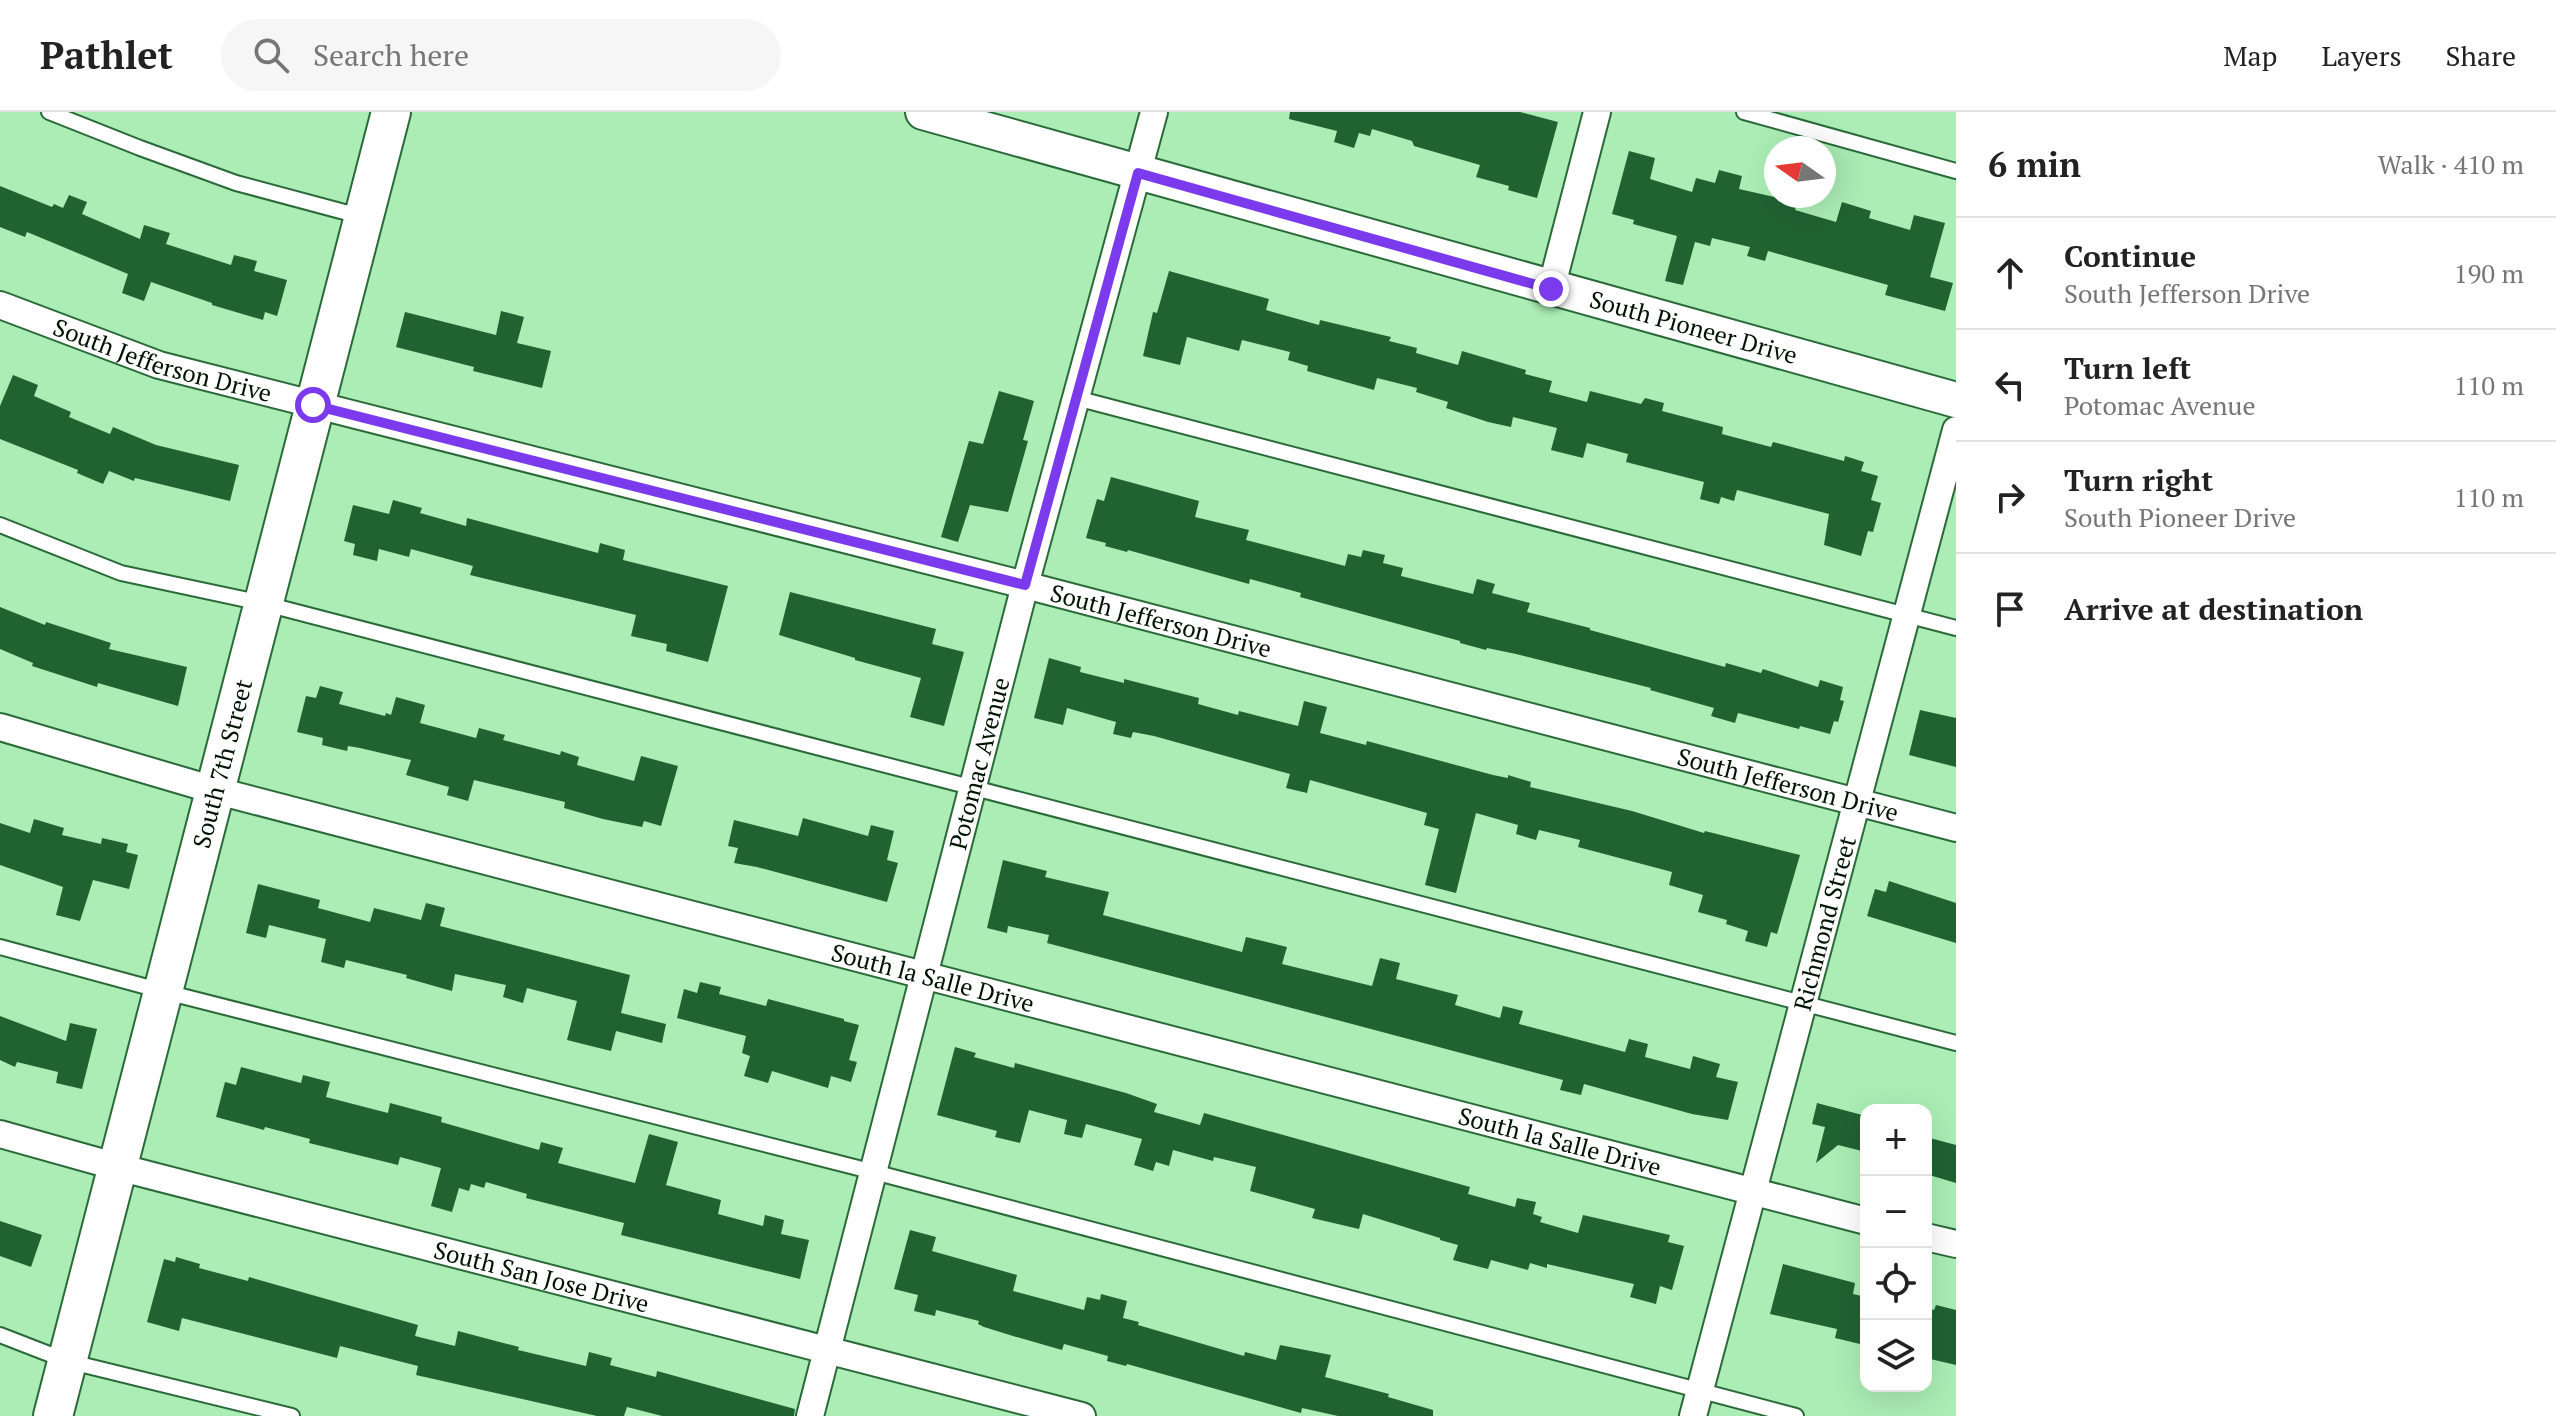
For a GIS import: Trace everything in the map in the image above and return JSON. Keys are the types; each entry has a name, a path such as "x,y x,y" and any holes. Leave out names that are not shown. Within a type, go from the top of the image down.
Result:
{"main road":[{"name":"South 7th Street","path":"53,1416 391,112"}],"street":[{"name":"South Pioneer Drive","path":"923,112 1956,400"},
{"name":"Potomac Avenue","path":"810,1416 1025,585 1154,112"},
{"path":"1551,289 1597,112"},
{"name":"South Jefferson Drive","path":"0,305 159,365 1025,585 1956,828"},
{"name":"Richmond Street","path":"1696,1404 1956,430"},
{"name":"South la Salle Drive","path":"0,727 214,790 1860,1219"},
{"name":"South San Jose Drive","path":"0,1134 1082,1416"},
{"path":"1932,1238 1956,1244"}],"lane":[{"path":"49,112 236,183 363,217"},
{"path":"1744,112 1956,171"},
{"path":"1076,398 1956,628"},
{"path":"0,525 121,573 262,603 1956,1043"},
{"path":"0,947 874,1172 1696,1404 1796,1416"},
{"path":"0,1335 67,1361 292,1416"}],"building":[{"path":"1290,112 1520,112 1558,122 1537,198 1476,177 1480,165 1414,146 1412,141 1372,129 1370,136 1359,133 1354,148 1334,142 1337,131 1289,119"},
{"path":"1629,151 1655,158 1650,179 1692,192 1696,178 1715,183 1719,170 1742,176 1739,189 1764,195 1764,208 1796,208 1836,222 1842,202 1871,211 1869,218 1910,230 1914,215 1945,223 1930,277 1953,283 1945,311 1885,295 1888,285 1768,251 1765,261 1747,256 1750,247 1712,238 1710,246 1695,242 1683,285 1665,281 1677,236 1633,224 1634,220 1612,214"},
{"path":"0,186 52,207 54,204 63,208 69,195 87,202 82,214 140,239 144,225 170,233 166,244 231,265 234,255 257,261 254,271 287,280 277,316 265,312 263,320 151,282 144,301 122,293 128,274 27,232 25,237 0,227"},
{"path":"1169,271 1269,299 1266,310 1319,325 1320,320 1391,337 1389,341 1417,348 1416,353 1458,365 1462,351 1526,370 1525,374 1552,381 1549,392 1587,402 1590,391 1641,404 1645,398 1664,403 1662,411 1723,427 1722,434 1771,447 1773,442 1844,461 1845,456 1864,462 1861,471 1878,476 1871,500 1881,503 1873,532 1868,531 1861,556 1824,545 1829,514 1737,490 1734,501 1721,497 1719,504 1700,499 1704,482 1626,462 1628,454 1587,443 1583,458 1551,450 1557,428 1513,417 1511,427 1488,422 1446,408 1448,402 1416,392 1417,388 1377,378 1374,390 1307,371 1308,366 1288,360 1290,352 1242,340 1239,351 1187,337 1180,365 1143,356 1153,312 1157,313"},
{"path":"501,311 524,317 517,343 551,351 542,388 396,347 405,312 496,335"},
{"path":"13,375 38,385 34,396 71,412 69,417 110,434 113,427 156,445 239,465 230,501 135,478 134,481 109,471 103,484 77,473 78,470 0,439 0,406"},
{"path":"999,391 1034,401 1023,440 1028,441 1008,512 970,505 958,542 941,537 969,441 983,444"},
{"path":"1111,477 1199,501 1195,517 1249,530 1246,540 1345,566 1348,554 1361,557 1363,550 1385,555 1383,563 1403,568 1401,576 1473,594 1477,579 1495,584 1492,593 1530,603 1527,612 1725,667 1726,663 1761,673 1763,669 1818,687 1820,680 1843,687 1840,700 1844,701 1838,722 1834,721 1830,734 1738,713 1735,723 1711,716 1714,708 1651,688 1516,654 1486,650 1300,597 1301,593 1250,579 1249,584 1105,546 1106,543 1086,538 1097,499 1104,501"},
{"path":"393,500 422,508 420,513 466,526 467,518 598,553 600,543 625,550 623,560 728,586 708,662 666,651 667,644 631,636 636,615 470,575 473,566 411,549 409,557 379,549 377,561 353,555 355,544 344,541 353,505 389,514"},
{"path":"790,592 936,629 932,644 964,652 944,726 910,717 921,678 779,635"},
{"path":"0,607 45,625 46,622 111,643 109,649 187,667 178,706 98,683 97,687 32,666 33,663 0,649"},
{"path":"1049,658 1081,667 1080,672 1124,683 1124,679 1199,698 1198,704 1238,715 1239,711 1298,726 1304,701 1327,707 1320,733 1366,745 1367,741 1493,775 1508,778 1508,775 1531,782 1530,787 1800,855 1777,934 1771,932 1767,947 1745,941 1748,931 1726,924 1727,920 1698,912 1703,895 1669,885 1672,872 1578,847 1580,840 1539,830 1536,840 1516,834 1518,825 1476,813 1456,893 1425,885 1439,829 1424,825 1427,813 1310,780 1307,793 1286,788 1290,774 1154,736 1133,732 1131,738 1113,734 1116,722 1067,708 1063,725 1034,718"},
{"path":"320,686 343,692 339,704 385,716 386,713 391,715 396,697 425,705 420,723 476,738 479,728 505,735 503,740 560,755 561,751 579,757 577,765 634,781 641,756 678,766 661,826 644,821 642,827 603,819 564,808 565,802 474,780 468,801 447,795 449,787 406,775 411,760 360,748 348,746 347,751 322,745 323,738 297,732 306,696 316,698"},
{"path":"1920,710 1956,718 1956,767 1909,755"},
{"path":"803,818 868,836 871,825 894,831 887,860 898,863 887,902 734,863 738,848 728,846 734,820 798,836"},
{"path":"34,819 64,828 62,835 101,844 102,838 128,844 126,852 138,855 129,889 93,880 80,921 56,915 63,887 0,865 0,823 30,833"},
{"path":"1003,860 1047,871 1045,877 1109,892 1103,915 1242,952 1246,937 1287,947 1282,964 1372,986 1380,958 1400,963 1396,979 1458,995 1455,1005 1500,1018 1503,1006 1523,1011 1519,1024 1625,1052 1629,1039 1648,1044 1645,1057 1690,1069 1693,1056 1720,1064 1716,1077 1738,1082 1728,1120 1692,1114 1584,1084 1581,1095 1560,1090 1563,1080 1047,943 1049,935 1008,926 1007,933 987,928"},
{"path":"1889,881 1956,903 1956,943 1867,916 1875,889 1886,892"},
{"path":"258,884 320,900 318,908 370,922 374,908 421,920 426,903 445,908 440,926 630,975 621,1013 666,1024 662,1043 616,1031 611,1051 567,1040 577,1001 527,988 523,1003 503,997 506,985 455,974 452,991 406,978 407,975 346,960 344,968 321,962 326,939 269,925 266,938 246,933"},
{"path":"700,982 721,987 719,994 766,1006 768,999 859,1025 849,1060 857,1062 851,1082 831,1076 828,1088 772,1071 768,1083 744,1076 750,1056 742,1053 746,1036 677,1018 684,989 697,993"},
{"path":"0,1016 66,1041 70,1023 97,1029 82,1089 56,1083 58,1072 17,1062 15,1067 0,1060"},
{"path":"955,1047 976,1053 974,1057 1014,1068 1015,1063 1126,1093 1157,1104 1154,1112 1200,1125 1204,1113 1470,1187 1468,1194 1515,1207 1517,1198 1536,1202 1533,1214 1542,1217 1540,1222 1578,1233 1583,1215 1670,1235 1668,1242 1684,1246 1672,1290 1660,1286 1656,1304 1630,1297 1634,1284 1547,1264 1547,1268 1530,1263 1528,1270 1491,1260 1488,1269 1453,1260 1458,1245 1440,1238 1363,1214 1359,1229 1312,1218 1315,1209 1250,1191 1256,1167 1214,1157 1213,1161 1173,1150 1169,1166 1156,1162 1153,1171 1134,1165 1142,1139 1086,1124 1082,1138 1064,1134 1067,1120 1029,1110 1020,1143 995,1137 997,1131 937,1115"},
{"path":"241,1067 301,1083 303,1075 330,1082 326,1097 388,1113 390,1103 442,1117 441,1122 539,1150 541,1142 563,1148 558,1163 635,1183 649,1134 678,1142 666,1185 721,1200 718,1214 763,1226 765,1215 784,1220 781,1234 809,1240 800,1279 621,1235 624,1223 526,1198 527,1194 486,1182 484,1188 471,1184 469,1191 459,1188 452,1212 431,1206 441,1168 400,1157 398,1165 309,1143 310,1139 265,1127 264,1130 216,1117 225,1082 236,1085"},
{"path":"1817,1103 1860,1114 1860,1150 1838,1145 1816,1163 1825,1127 1812,1124"},
{"path":"1932,1139 1956,1145 1956,1183 1932,1176"},
{"path":"0,1221 42,1235 31,1267 0,1256"},
{"path":"910,1230 936,1237 932,1251 1017,1275 1013,1291 1084,1310 1087,1297 1100,1300 1101,1294 1127,1301 1123,1318 1244,1356 1245,1352 1276,1360 1280,1345 1331,1355 1325,1377 1389,1394 1388,1397 1433,1410 1433,1416 1338,1416 1302,1408 1301,1413 1107,1361 1108,1356 1064,1344 1062,1350 1013,1336 984,1327 978,1324 979,1321 936,1310 935,1316 914,1311 918,1295 894,1289"},
{"path":"176,1257 200,1264 199,1268 248,1281 249,1277 418,1325 415,1336 455,1346 458,1331 519,1347 518,1350 586,1366 589,1352 612,1358 610,1365 656,1377 657,1371 795,1409 794,1416 662,1416 627,1407 624,1416 597,1416 416,1375 418,1366 340,1346 337,1358 182,1318 179,1331 147,1322 164,1259 175,1262"},
{"path":"1783,1264 1855,1283 1853,1294 1860,1296 1860,1344 1835,1338 1837,1329 1770,1314"},
{"path":"1936,1305 1956,1310 1956,1365 1932,1359"}],"route":[{"path":"313,405 1025,585 1138,173 1551,289"}]}
